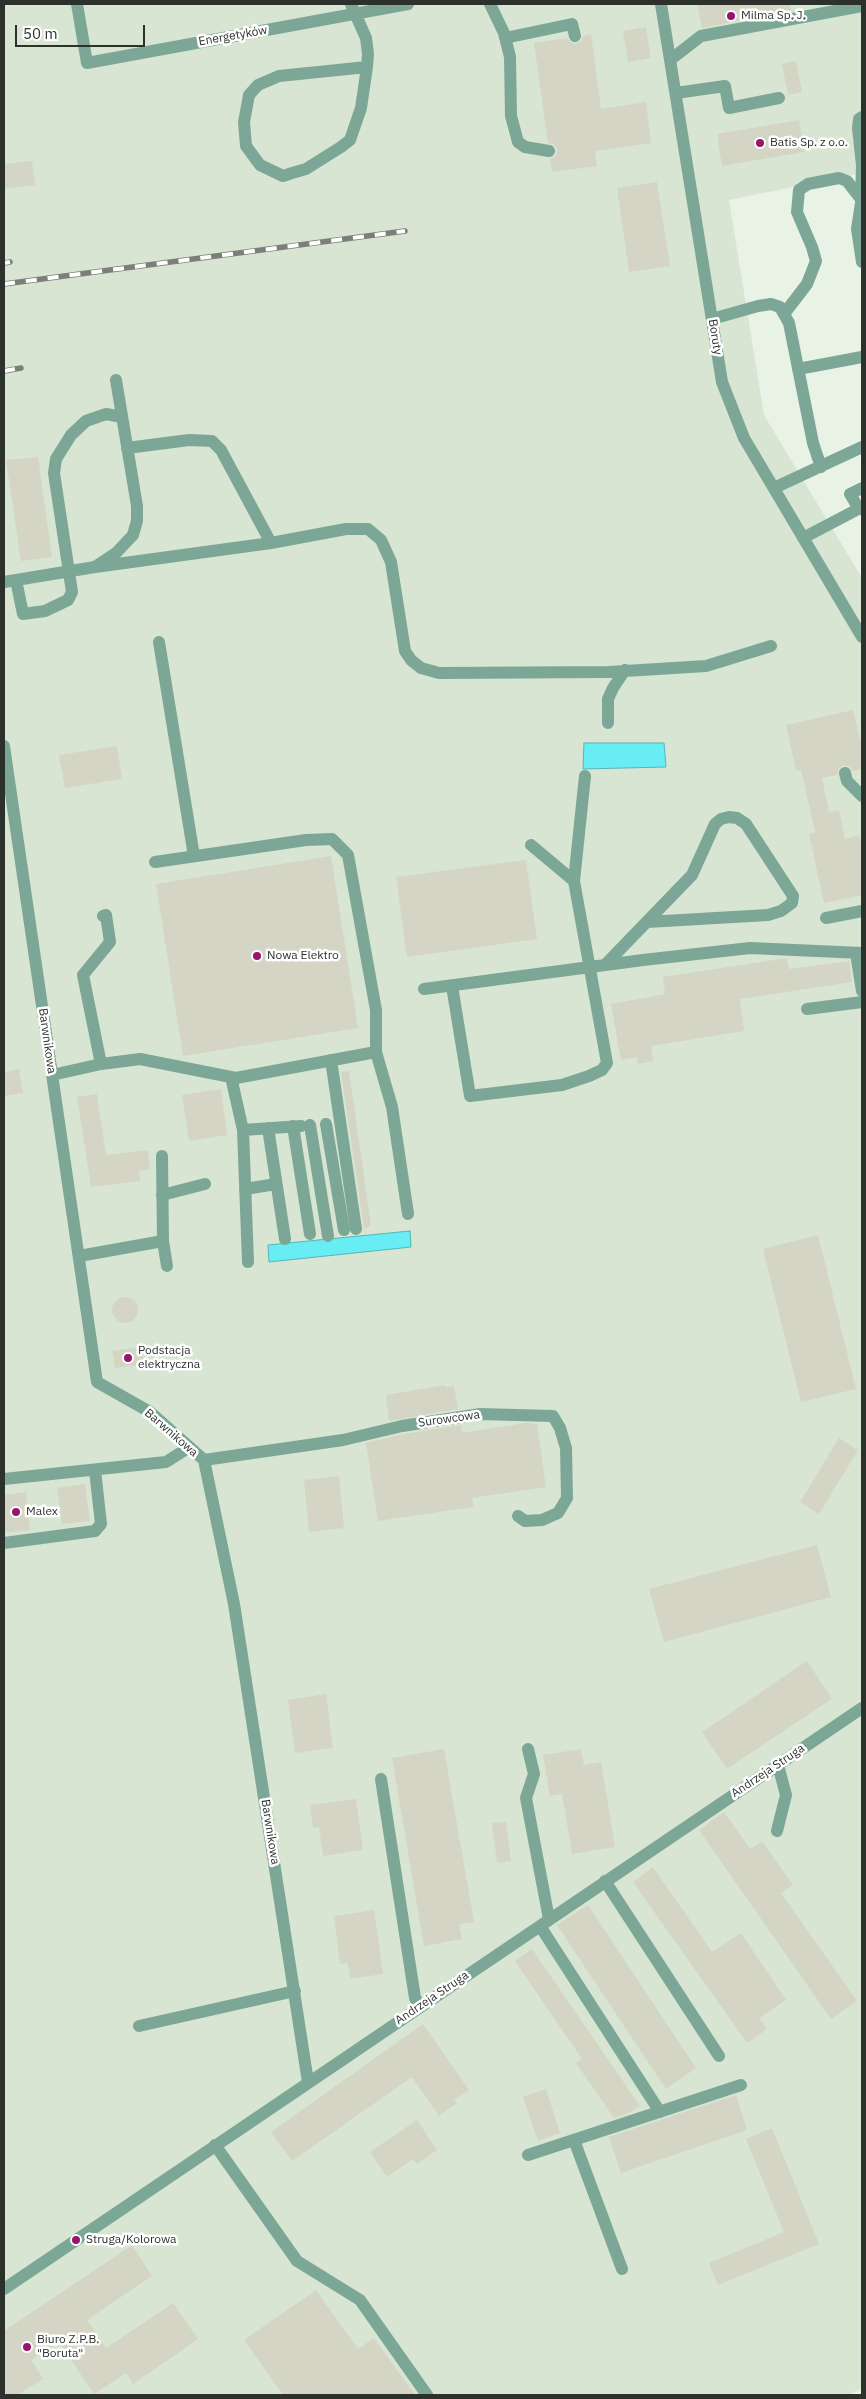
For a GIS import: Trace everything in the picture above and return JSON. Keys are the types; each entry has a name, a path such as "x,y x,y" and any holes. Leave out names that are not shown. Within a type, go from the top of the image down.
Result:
{"street":[{"name":"Energetyków","path":"77,4 87,62 353,9 408,4"},
{"path":"490,4 505,38 510,57 511,116 518,142 526,147 549,151"},
{"name":"Boruty","path":"661,4 722,382 744,438 862,637"},
{"path":"670,60 701,36 862,6"},
{"path":"353,9 366,38 368,54 367,67 361,108 350,140 341,148 306,169 283,176 260,165 246,146 244,122 249,95 258,85 279,76 367,67"},
{"path":"505,38 572,24 576,36"},
{"path":"676,93 725,86 729,108 779,98"},
{"path":"862,116 859,119 858,128 862,165 860,228 862,262"},
{"path":"784,314 807,284 816,261 797,212 798,190 808,184 839,178 847,181 862,199"},
{"path":"712,319 771,304 780,307 789,323 813,443 821,467"},
{"path":"798,368 862,357"},
{"path":"94,567 116,553 133,535 137,521 116,380"},
{"path":"122,417 106,414 86,421 74,431 56,459 54,473 69,571 72,592 68,600 45,611 23,614 10,581 69,571 94,567 271,543 346,529 368,529 381,540 391,562 405,651 411,660 421,668 438,673 625,670 706,666 771,646"},
{"path":"127,448 189,440 212,442 221,450 271,543"},
{"path":"774,488 862,447"},
{"path":"803,538 860,508 850,494 862,488"},
{"path":"159,642 194,856"},
{"path":"608,723 608,699 625,670"},
{"name":"Barwnikowa","path":"4,746 97,1382 150,1412 188,1448 204,1460 234,1604 308,2082"},
{"path":"845,772 848,781 862,796"},
{"path":"452,986 470,1096 562,1085 602,1070 607,1063 574,882 585,776"},
{"path":"605,965 692,875 715,824 729,817 737,818 746,824 794,896 792,904 781,911 768,915 647,922"},
{"path":"155,862 306,840 332,839 348,855 376,1010 376,1052 392,1108 408,1214"},
{"path":"531,845 574,882"},
{"path":"826,918 862,911"},
{"path":"101,1064 83,975 110,942 106,915 104,916"},
{"path":"424,989 750,948 859,953 862,991"},
{"path":"807,1009 862,1002"},
{"path":"52,1075 101,1064 140,1059 236,1078 376,1052"},
{"path":"326,1124 338,1193 350,1230 340,1122 331,1060"},
{"path":"231,1077 243,1130 248,1262"},
{"path":"243,1130 340,1122"},
{"path":"310,1125 328,1236"},
{"path":"293,1126 310,1234"},
{"path":"268,1128 284,1239"},
{"path":"162,1156 163,1241 167,1266"},
{"path":"300,1167 316,1164"},
{"path":"162,1195 205,1184"},
{"path":"245,1189 276,1184"},
{"path":"305,1202 338,1193"},
{"path":"79,1256 163,1241"},
{"name":"Surowcowa","path":"204,1460 343,1440 402,1426 480,1414 553,1416 560,1428 566,1448 567,1498 558,1512 542,1520 525,1522 518,1516"},
{"path":"4,1479 166,1462 188,1448"},
{"path":"4,1543 95,1531 101,1524 95,1470"},
{"name":"Andrzeja Struga","path":"4,2289 862,1708"},
{"path":"528,1749 534,1774 526,1798 544,1922 660,2112"},
{"path":"777,1831 786,1796 778,1765"},
{"path":"381,1778 415,1998 420,2006"},
{"path":"605,1881 719,2056"},
{"path":"139,2026 294,1991"},
{"path":"528,2155 741,2085"},
{"path":"574,2140 622,2268"},
{"path":"215,2145 297,2261 360,2300 427,2395"}],"shaded area":[{"path":"4,4 862,4 862,173 729,200 764,415 862,578 862,2388 849,2395 4,2395"}],"water":[{"path":"584,743 664,743 666,767 583,769"},
{"path":"410,1231 411,1247 269,1262 268,1245"}],"building":[{"name":"Milma Sp. J.","path":"697,4 790,4 791,10 702,28"},
{"path":"646,27 651,58 628,62 623,31"},
{"path":"591,34 601,109 646,102 651,143 595,151 597,166 552,172 550,159 556,156 557,149 554,144 548,143 534,43 567,38 570,42 576,44 581,41 583,36"},
{"path":"796,61 802,92 788,95 782,64"},
{"name":"Batis Sp. z o.o.","path":"799,120 804,152 722,166 717,134"},
{"path":"32,161 35,185 4,189 4,164"},
{"path":"657,182 670,266 629,272 617,188"},
{"path":"38,457 52,557 21,561 6,460"},
{"path":"853,710 862,747 862,769 853,771 850,767 844,765 839,768 837,775 822,778 829,812 839,810 845,839 859,835 862,849 862,895 824,903 809,834 815,832 801,770 796,771 786,725"},
{"path":"117,746 122,779 65,788 59,755"},
{"name":"Nowa Elektro","path":"331,856 358,1028 183,1056 156,884"},
{"path":"526,860 537,939 407,957 396,877"},
{"path":"787,958 789,969 849,961 852,982 740,999 744,1031 651,1046 653,1061 638,1064 637,1057 621,1060 611,1004 665,994 663,977"},
{"path":"19,1069 23,1093 4,1096 4,1072"},
{"path":"349,1071 371,1226 364,1228 341,1072"},
{"path":"221,1089 227,1135 189,1141 182,1095"},
{"path":"97,1094 106,1155 148,1150 150,1169 139,1171 140,1181 91,1187 77,1097"},
{"path":"818,1235 856,1389 801,1402 763,1249"},
{"path":"125,1297 134,1301 138,1310 134,1319 125,1323 116,1319 112,1310 116,1301"},
{"name":"Podstacja elektryczna","path":"142,1347 144,1364 115,1368 112,1351"},
{"path":"445,1385 445,1387 454,1386 458,1409 389,1421 386,1395"},
{"path":"525,1423 537,1424 546,1487 472,1498 474,1507 378,1521 366,1443 404,1434 461,1425 462,1433"},
{"path":"839,1438 858,1450 819,1514 800,1502"},
{"path":"339,1476 344,1528 309,1532 304,1480"},
{"path":"85,1484 90,1521 62,1524 57,1488"},
{"name":"Malex","path":"26,1492 30,1530 4,1533 4,1495"},
{"path":"817,1545 831,1597 664,1642 649,1589"},
{"path":"807,1661 832,1699 727,1769 702,1732"},
{"path":"326,1694 333,1748 295,1753 288,1700"},
{"path":"444,1749 474,1922 459,1924 462,1939 424,1946 392,1758"},
{"path":"581,1749 584,1765 601,1762 615,1847 572,1854 562,1794 550,1796 543,1755"},
{"path":"356,1799 363,1850 323,1856 319,1827 313,1828 310,1805"},
{"path":"724,1812 750,1849 762,1841 793,1885 781,1893 857,2001 831,2019 699,1830"},
{"path":"506,1822 511,1861 497,1863 492,1823"},
{"path":"653,1867 712,1952 741,1933 786,2000 759,2018 767,2029 747,2043 633,1882"},
{"path":"588,1905 696,2068 666,2089 557,1925"},
{"path":"374,1910 383,1974 350,1979 348,1963 340,1964 334,1916"},
{"path":"532,1949 640,2106 614,2118 576,2063 582,2059 515,1961"},
{"path":"423,2024 469,2090 454,2100 457,2103 439,2116 412,2077 292,2161 271,2132"},
{"path":"546,2089 560,2133 538,2141 523,2097"},
{"path":"736,2095 747,2130 621,2173 609,2137"},
{"path":"417,2120 437,2150 417,2164 413,2159 387,2177 370,2152"},
{"path":"772,2128 819,2244 718,2285 709,2263 784,2232 746,2139"},
{"path":"132,2245 152,2276 87,2320 106,2348 173,2303 198,2339 133,2384 126,2373 94,2394 59,2342 31,2360 43,2379 17,2395 7,2395 4,2390 4,2331"},
{"path":"316,2290 358,2349 374,2338 415,2395 283,2395 244,2340"}],"railway":[{"path":"4,284 405,231"},
{"path":"4,263 10,262"},
{"path":"4,371 21,368"}],"place":[{"name":"Milma Sp. J.","path":"731,16"},
{"name":"Batis Sp. z o.o.","path":"760,143"},
{"name":"Nowa Elektro","path":"257,956"},
{"name":"Podstacja elektryczna","path":"128,1358"},
{"name":"Malex","path":"16,1512"},
{"name":"Struga/Kolorowa","path":"76,2240"},
{"name":"Biuro Z.P.B. \"Boruta\"","path":"27,2347"}]}
